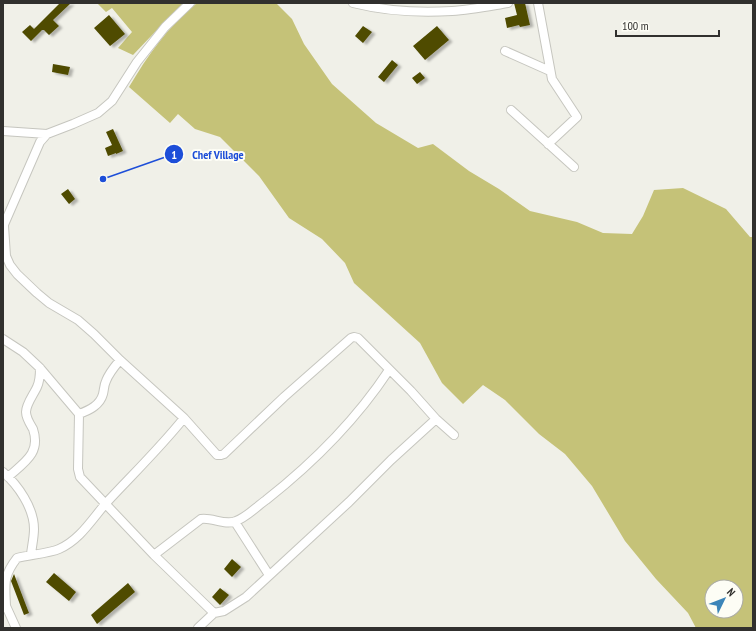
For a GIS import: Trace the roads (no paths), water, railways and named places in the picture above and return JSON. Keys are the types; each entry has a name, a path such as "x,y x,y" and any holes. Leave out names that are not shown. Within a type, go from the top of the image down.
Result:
{"street":[{"path":"3,130 47,134 98,113 112,101 137,62 165,27 190,3"},
{"path":"353,3 378,8 421,12 453,11 508,3"},
{"path":"538,3 552,79 577,117 548,144"},
{"path":"505,51 550,71"},
{"path":"511,110 574,167"},
{"path":"47,134 40,142 4,226 6,256 10,265 17,274 45,300 78,320 94,334 120,360 184,418 217,455 221,456 351,338 354,337 358,338 436,419 454,435"},
{"path":"3,339 23,352 40,368 79,414 80,430 78,469 80,477 154,555 214,613"},
{"path":"79,414 99,403 105,382 120,360"},
{"path":"30,554 34,528 30,509 24,496 6,474 28,460 34,450 36,442 33,430 26,415 26,410 38,385 40,368"},
{"path":"154,555 201,519 208,518 217,522 235,522 286,484 323,451 374,393 389,370"},
{"path":"16,628 5,607 5,584 8,569 17,558 30,554 58,550 71,542 88,526 184,418"},
{"path":"198,628 214,613 224,611 236,604 349,502 391,460 436,419"},
{"path":"235,522 269,575"}],"place":[{"name":"Chef Village","path":"103,179"}]}
